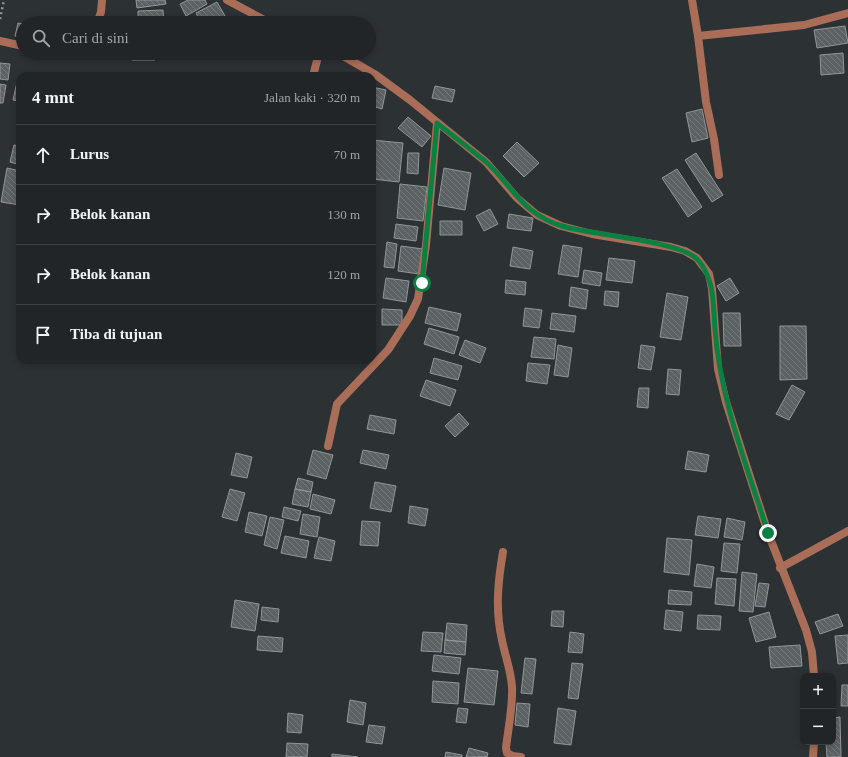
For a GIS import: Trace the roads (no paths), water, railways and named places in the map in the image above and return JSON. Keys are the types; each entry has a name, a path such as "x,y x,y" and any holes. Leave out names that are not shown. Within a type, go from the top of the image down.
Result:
{"street":[{"path":"99,16 102,0"},
{"path":"227,0 257,16"},
{"path":"692,0 706,102 714,139 719,175"},
{"path":"698,36 804,25 848,13"},
{"path":"0,41 16,44"},
{"path":"315,72 317,60"},
{"path":"350,60 371,72"},
{"path":"376,75 410,100 486,162 517,198 537,216 561,226 592,234 671,247 685,251 697,258 709,274 712,289 718,368 726,402 780,568 806,630 812,652 814,673"},
{"path":"376,362 388,350 410,316 418,299 426,245 437,123"},
{"path":"328,446 336,404 375,364"},
{"path":"780,568 848,531"},
{"path":"503,552 498,586 499,616 501,639 511,669 512,689 506,748 508,753 513,756 521,757"},
{"path":"813,757 814,745"}]}
